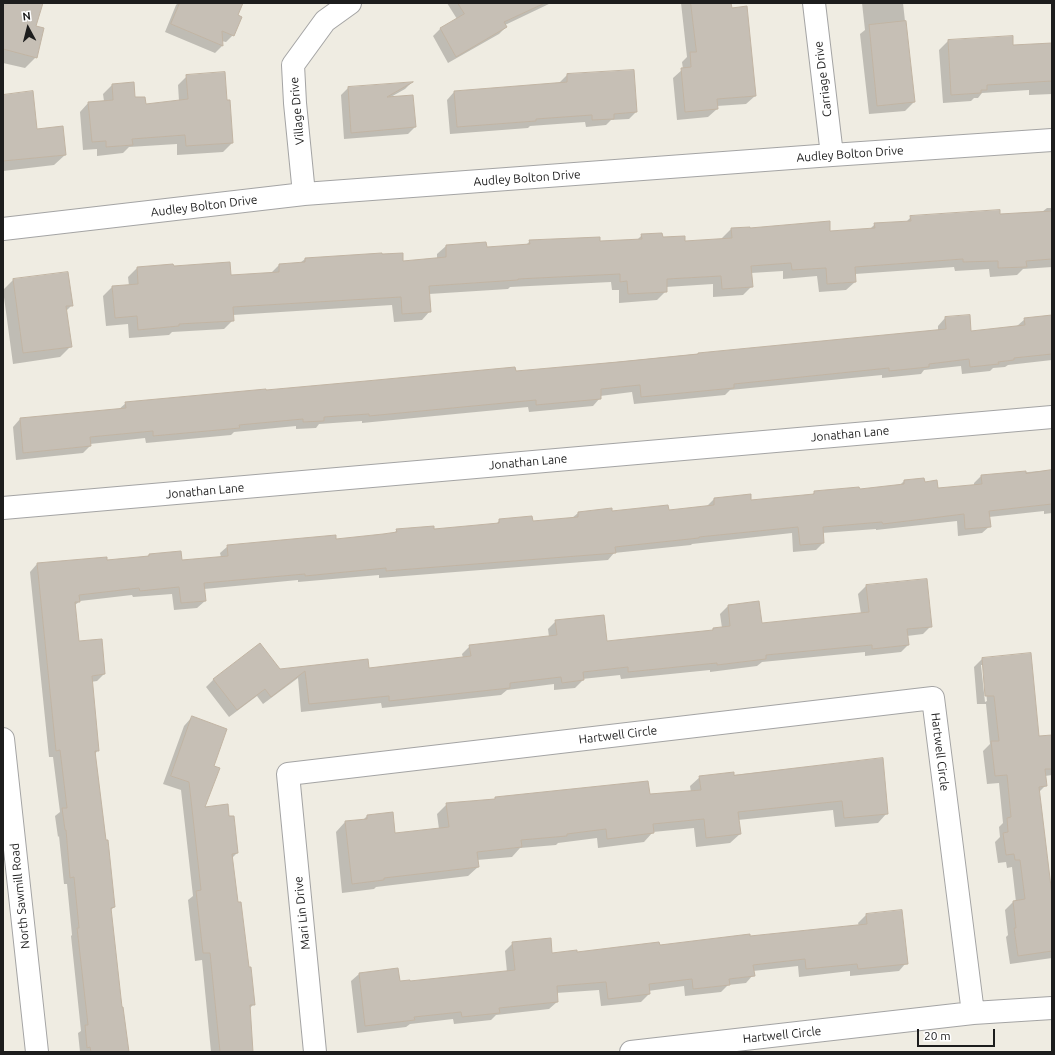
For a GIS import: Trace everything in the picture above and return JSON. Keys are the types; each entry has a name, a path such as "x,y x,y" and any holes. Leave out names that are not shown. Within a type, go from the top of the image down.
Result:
{"street":[{"name":"Village Drive","path":"304,194 295,103 293,65 325,21 350,3"},
{"name":"Carriage Drive","path":"814,3 832,155"},
{"name":"Audley Bolton Drive","path":"3,229 304,194 1052,140"},
{"name":"Jonathan Lane","path":"3,508 1052,417"},
{"name":"Hartwell Circle","path":"288,774 933,698 973,1013 785,1044 631,1052"},
{"name":"North Sawmill Road","path":"3,739 37,1052"},
{"name":"Mari Lin Drive","path":"288,774 315,1052"},
{"path":"973,1013 1052,1008"}],"building":[{"path":"3,3 43,3 36,26 44,28 37,58 3,49"},
{"path":"180,3 243,3 238,15 242,17 234,36 222,31 223,46 171,24"},
{"path":"458,3 545,3 504,22 507,27 456,57 440,28 464,14"},
{"path":"691,3 731,3 732,8 747,6 756,96 717,99 718,109 685,112 681,68 691,67 690,52 696,52"},
{"path":"906,21 915,102 877,106 869,25"},
{"path":"1013,36 1013,45 1052,43 1052,81 987,85 987,90 981,90 981,93 951,95 948,40"},
{"path":"634,70 637,112 614,114 614,119 592,120 592,115 457,127 454,91 567,82 567,74"},
{"path":"225,72 227,100 230,100 233,143 186,146 185,135 132,139 133,145 106,147 106,141 92,142 88,102 113,100 112,84 134,82 135,97 145,97 146,104 188,99 186,75"},
{"path":"413,82 387,97 413,95 416,127 351,133 348,87"},
{"path":"33,91 37,129 63,126 66,155 3,161 3,95"},
{"path":"1000,210 1000,214 1052,211 1052,259 1026,261 1027,267 998,268 998,261 963,262 963,259 855,267 856,282 827,284 826,268 792,270 791,263 751,266 753,287 722,289 721,276 667,279 667,292 628,294 627,281 620,282 620,274 518,279 429,286 431,312 402,314 401,297 233,307 234,321 179,324 179,326 138,330 137,316 115,318 112,286 138,284 137,267 230,262 231,275 279,272 279,264 305,262 305,258 382,253 403,253 403,261 446,257 446,245 486,242 487,247 530,244 529,240 600,237 600,241 642,239 641,234 662,233 663,237 685,236 685,241 732,238 731,228 750,228 830,221 830,231 875,228 874,223 911,221 910,216"},
{"path":"68,272 73,306 66,306 72,347 23,353 13,279"},
{"path":"970,315 971,331 1025,325 1024,318 1052,315 1052,354 1014,358 1014,360 998,362 999,364 970,367 969,359 929,364 929,367 889,371 889,368 734,384 734,388 641,397 640,385 601,389 601,399 536,405 536,400 369,416 369,414 324,417 324,421 303,422 303,419 239,425 240,428 153,436 153,431 90,437 91,446 23,453 20,418 126,408 125,402 515,367 516,371 618,362 946,329 945,317"},
{"path":"1052,470 1052,504 989,511 991,527 965,529 964,514 883,524 882,522 823,527 824,543 800,545 798,527 615,547 616,553 386,571 386,568 305,576 305,574 204,583 206,601 181,603 179,587 140,591 139,588 79,595 80,602 75,602 79,641 102,639 105,674 92,676 99,751 95,751 106,840 108,840 115,907 111,908 122,1007 129,1052 91,1052 90,1047 87,1048 85,1025 88,1025 77,928 79,928 74,877 70,878 66,830 62,808 67,808 60,750 56,751 37,563 107,557 107,560 181,551 182,560 228,556 227,545 336,535 336,539 397,532 396,529 434,526 434,529 499,523 499,519 532,516 533,521 578,517 578,512 612,508 612,511 668,505 669,510 714,505 714,498 751,494 751,500 814,494 814,491 859,487 860,489 904,484 904,480 924,478 925,482 937,480 938,488 982,484 981,475"},
{"path":"927,579 932,627 907,629 909,645 872,649 872,645 766,655 766,659 717,665 717,663 628,672 628,667 583,672 584,680 562,683 561,677 510,683 510,688 389,701 389,696 309,704 305,671 271,697 265,689 237,710 213,679 260,643 280,669 368,659 369,668 471,656 469,645 557,635 555,620 604,615 607,641 713,630 713,628 730,626 728,605 759,601 762,623 869,612 866,585"},
{"path":"1031,653 1039,736 1052,735 1052,769 1045,769 1047,786 1039,787 1052,895 1052,951 1018,956 1014,928 1016,928 1013,901 1025,899 1020,860 1015,860 1014,854 1006,855 1003,833 1008,832 1007,818 1011,817 1007,775 995,776 991,741 999,741 994,696 985,696 982,658"},
{"path":"192,716 227,729 214,766 220,768 205,807 228,804 229,816 234,816 238,853 232,854 238,902 241,902 249,967 251,967 255,1005 250,1005 253,1052 220,1052 210,953 203,953 196,891 201,890 189,782 171,776"},
{"path":"883,758 888,814 844,818 842,801 738,812 741,834 706,838 704,819 653,824 654,833 607,839 606,829 567,834 567,836 521,840 522,847 477,852 479,867 384,878 384,880 352,884 345,821 367,819 367,815 393,812 395,833 449,827 446,803 495,799 495,797 648,781 650,794 701,790 699,776 734,772 734,775"},
{"path":"902,910 908,964 858,969 857,964 806,969 805,959 753,965 755,976 729,979 730,985 693,989 692,979 649,984 650,994 608,999 606,982 557,986 558,1002 499,1008 500,1013 462,1017 461,1012 414,1017 415,1020 365,1026 359,973 398,968 400,981 410,981 515,970 512,942 551,938 552,953 577,950 577,952 659,942 660,945 750,934 750,936 867,924 866,914"}]}
